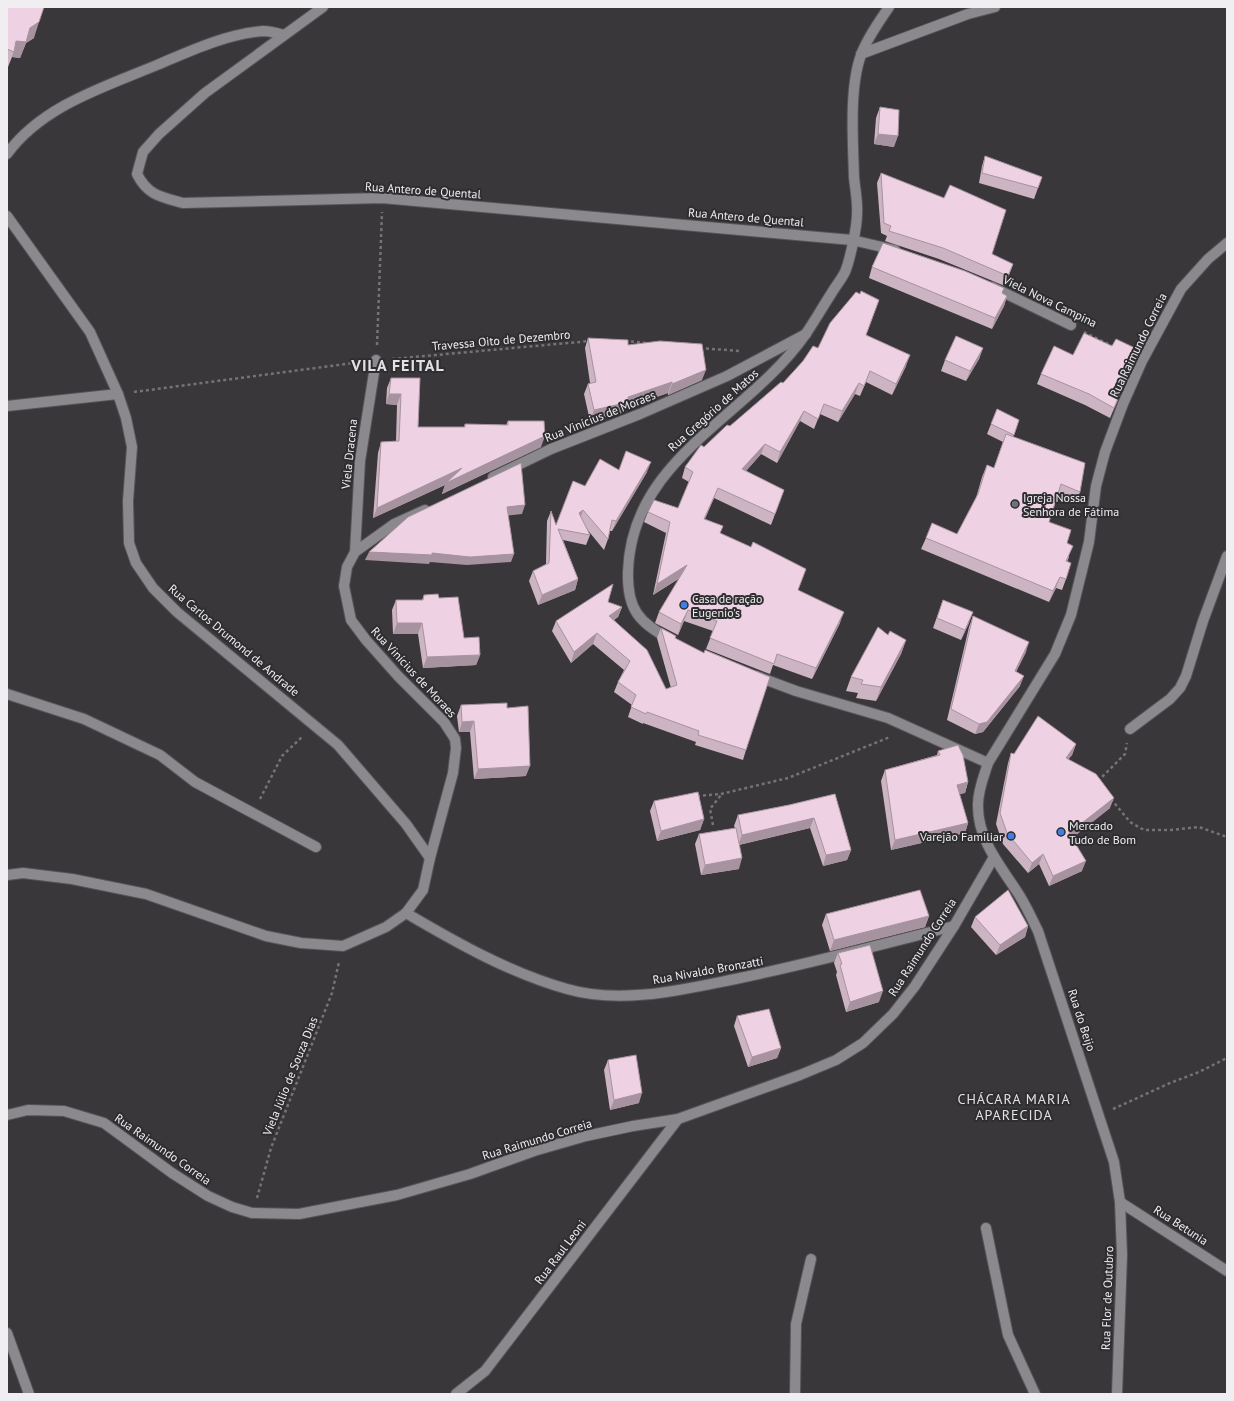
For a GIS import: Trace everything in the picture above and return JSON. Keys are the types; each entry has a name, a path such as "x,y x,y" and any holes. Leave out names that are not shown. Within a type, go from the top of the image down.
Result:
{"street":[{"name":"Rua Antero de Quental","path":"323,7 205,93 159,134 143,152 137,174 142,185 156,196 183,203 382,198 852,240"},
{"name":"Rua Gregório de Matos","path":"676,642 653,629 639,618 631,605 628,589 628,561 636,523 653,492 677,459 709,429 768,379 792,353 806,334 845,272 857,214 853,137 854,79 861,54 889,7"},
{"path":"861,54 968,14 994,7"},
{"path":"7,154 15,142 36,124 55,111 99,89 196,49 228,38 265,31 284,35"},
{"name":"Rua Carlos Drumond de Andrade","path":"7,216 39,263 65,295 90,332 118,394 126,418 132,446 128,501 129,543 136,563 154,588 177,612 315,724 338,745 406,824 430,858"},
{"path":"852,240 904,253"},
{"name":"Rua Raimundo Correia","path":"7,1115 28,1110 64,1111 104,1123 172,1173 208,1196 252,1213 299,1214 397,1195 470,1174 534,1151 586,1136 633,1126 678,1119 807,1072 836,1060 863,1043 893,1014 915,986 954,926 994,857 983,836 979,820 978,804 981,783 988,763 1055,654 1071,615 1090,542 1096,486 1105,452 1123,404 1142,361 1181,289 1208,259 1227,243"},
{"name":"Viela Nova Campina","path":"983,283 1071,325"},
{"name":"Rua Vinícius de Moraes","path":"481,483 551,449 640,414 727,376 806,334"},
{"name":"Viela Dracena","path":"355,552 360,461 376,360"},
{"path":"7,406 118,394"},
{"name":"Rua Vinícius de Moraes","path":"7,875 23,873 72,879 146,894 266,936 301,943 343,946 386,927 406,913 423,890 430,858 453,774 456,748 455,740 444,722 398,676 366,640 351,620 344,586 346,567 355,552 394,524 433,506"},
{"path":"1130,729 1170,699 1180,688 1186,676 1203,621 1227,556"},
{"path":"744,672 796,691 888,718 988,763"},
{"path":"7,694 84,719 160,755 195,782 316,847"},
{"name":"Rua do Beijo","path":"994,857 1028,909 1038,931 1100,1115 1114,1162 1120,1202"},
{"name":"Rua Nivaldo Bronzatti","path":"406,913 456,942 528,975 568,990 613,996 675,991 802,965 954,926"},
{"name":"Rua Raul Leoni","path":"456,1394 486,1371 678,1119"},
{"name":"Rua Betunia","path":"1120,1202 1227,1271"},
{"name":"Rua Flor de Outubro","path":"1117,1394 1122,1255 1120,1202"},
{"path":"986,1228 1008,1336 1035,1394"},
{"path":"795,1394 796,1324 811,1259"},
{"path":"7,1333 30,1394"}],"path":[{"path":"376,360 382,198"},
{"name":"Viela Nova Campina","path":"1071,325 1142,361"},
{"name":"Travessa Oito de Dezembro","path":"118,394 376,360 591,341"},
{"path":"622,341 653,344"},
{"path":"699,348 768,354"},
{"path":"253,813 282,756 315,724"},
{"path":"691,797 721,794 788,778 911,728"},
{"path":"1101,787 1097,782 1125,754 1130,729"},
{"path":"713,825 710,809 714,801 721,794"},
{"path":"1110,798 1130,822 1144,830 1171,830 1199,827 1227,837"},
{"name":"Viela Júlio de Souza Dias","path":"252,1213 271,1148 332,993 343,946"},
{"path":"1100,1115 1170,1083 1199,1072 1227,1058"}],"building":[{"path":"7,7 44,7 39,22 30,28 26,42 16,41 14,52 7,49"},
{"path":"880,107 899,110 898,136 878,134"},
{"path":"985,156 1042,177 1038,188 982,173"},
{"path":"881,173 944,198 950,185 1006,210 992,254 1013,264 1008,276 943,248 889,231 891,226 884,223"},
{"path":"883,243 965,271 1004,288 1002,293 1007,296 995,318 872,267"},
{"path":"861,291 879,300 866,335 910,355 896,384 870,371 864,386 859,383 842,411 824,404 818,419 804,411 780,452 765,444 742,469 784,490 775,514 718,488 704,519 723,526 720,533 751,547 753,542 806,569 798,590 844,612 816,668 777,654 774,664 710,638 717,621 688,610 681,624 659,612 687,565 657,584 670,522 648,512 654,500 678,508 693,472 685,467 701,445 704,447 727,425 730,426 781,382 783,383 803,361 813,346 818,348 830,323 856,292 860,294"},
{"path":"1084,333 1112,346 1116,339 1135,348 1128,363 1132,365 1114,408 1089,394 1041,374 1054,346 1073,355"},
{"path":"956,336 983,348 970,371 945,360"},
{"path":"588,338 628,340 628,345 660,341 702,344 706,370 672,384 672,382 628,397 629,402 594,410 588,384 596,382"},
{"path":"391,378 420,378 418,427 465,427 465,424 508,425 508,421 544,421 545,436 446,483 462,468 377,508 381,442 399,441 401,394 389,394"},
{"path":"997,409 1019,420 1014,435 991,424"},
{"path":"1006,434 1085,463 1080,492 1061,484 1049,522 1071,530 1067,543 1073,546 1066,561 1071,563 1066,579 1060,577 1053,591 926,538 932,523 957,534 978,494 987,465 994,468"},
{"path":"626,451 651,462 616,521 612,520 608,539 583,510 579,513 590,535 558,529 578,579 542,595 533,571 549,563 551,511 556,525 573,481 585,486 600,459 619,470"},
{"path":"521,463 525,505 507,507 514,554 470,557 432,553 432,555 369,552 408,517"},
{"path":"613,584 608,602 622,607 609,616 647,650 666,689 677,685 661,628 676,636 675,638 704,653 705,650 770,677 746,750 698,735 699,731 647,712 646,714 631,707 636,695 618,682 630,661 597,633 574,652 556,621"},
{"path":"438,594 439,598 458,597 464,638 479,637 480,655 427,657 422,623 397,623 396,600 423,600 424,595"},
{"path":"943,600 973,612 965,630 937,618"},
{"path":"973,616 1029,642 1015,671 1024,676 987,722 979,724 951,709"},
{"path":"878,627 888,635 890,631 906,640 881,687 861,684 863,680 851,677"},
{"path":"507,703 507,708 528,706 530,766 478,769 474,721 462,722 461,705"},
{"path":"1038,716 1076,744 1066,758 1096,774 1114,798 1069,833 1086,861 1053,876 1043,854 1032,863 1007,833 1000,813 1011,753 1014,754"},
{"path":"958,745 963,755 968,782 957,785 968,823 895,840 885,770 940,755 938,751"},
{"path":"698,792 704,819 661,831 654,801"},
{"path":"835,794 851,850 826,855 814,818 742,835 738,815"},
{"path":"736,828 742,858 705,865 699,834"},
{"path":"920,890 929,916 834,940 826,914"},
{"path":"1008,890 1028,926 1000,945 975,917"},
{"path":"870,945 883,991 850,1002 840,965 842,964 838,953"},
{"path":"769,1009 781,1048 752,1057 737,1016"},
{"path":"636,1055 642,1093 614,1100 608,1060"}],"place":[{"name":"Igreja Nossa Senhora de Fátima","path":"1015,504"},
{"name":"Casa de ração Eugenio's","path":"684,605"},
{"name":"Mercado Tudo de Bom","path":"1061,832"},
{"name":"Varejão Familiar","path":"1011,836"}],"district":[{"name":"VILA FEITAL","path":"398,365"},
{"name":"CHÁCARA MARIA APARECIDA","path":"1014,1108"}]}
